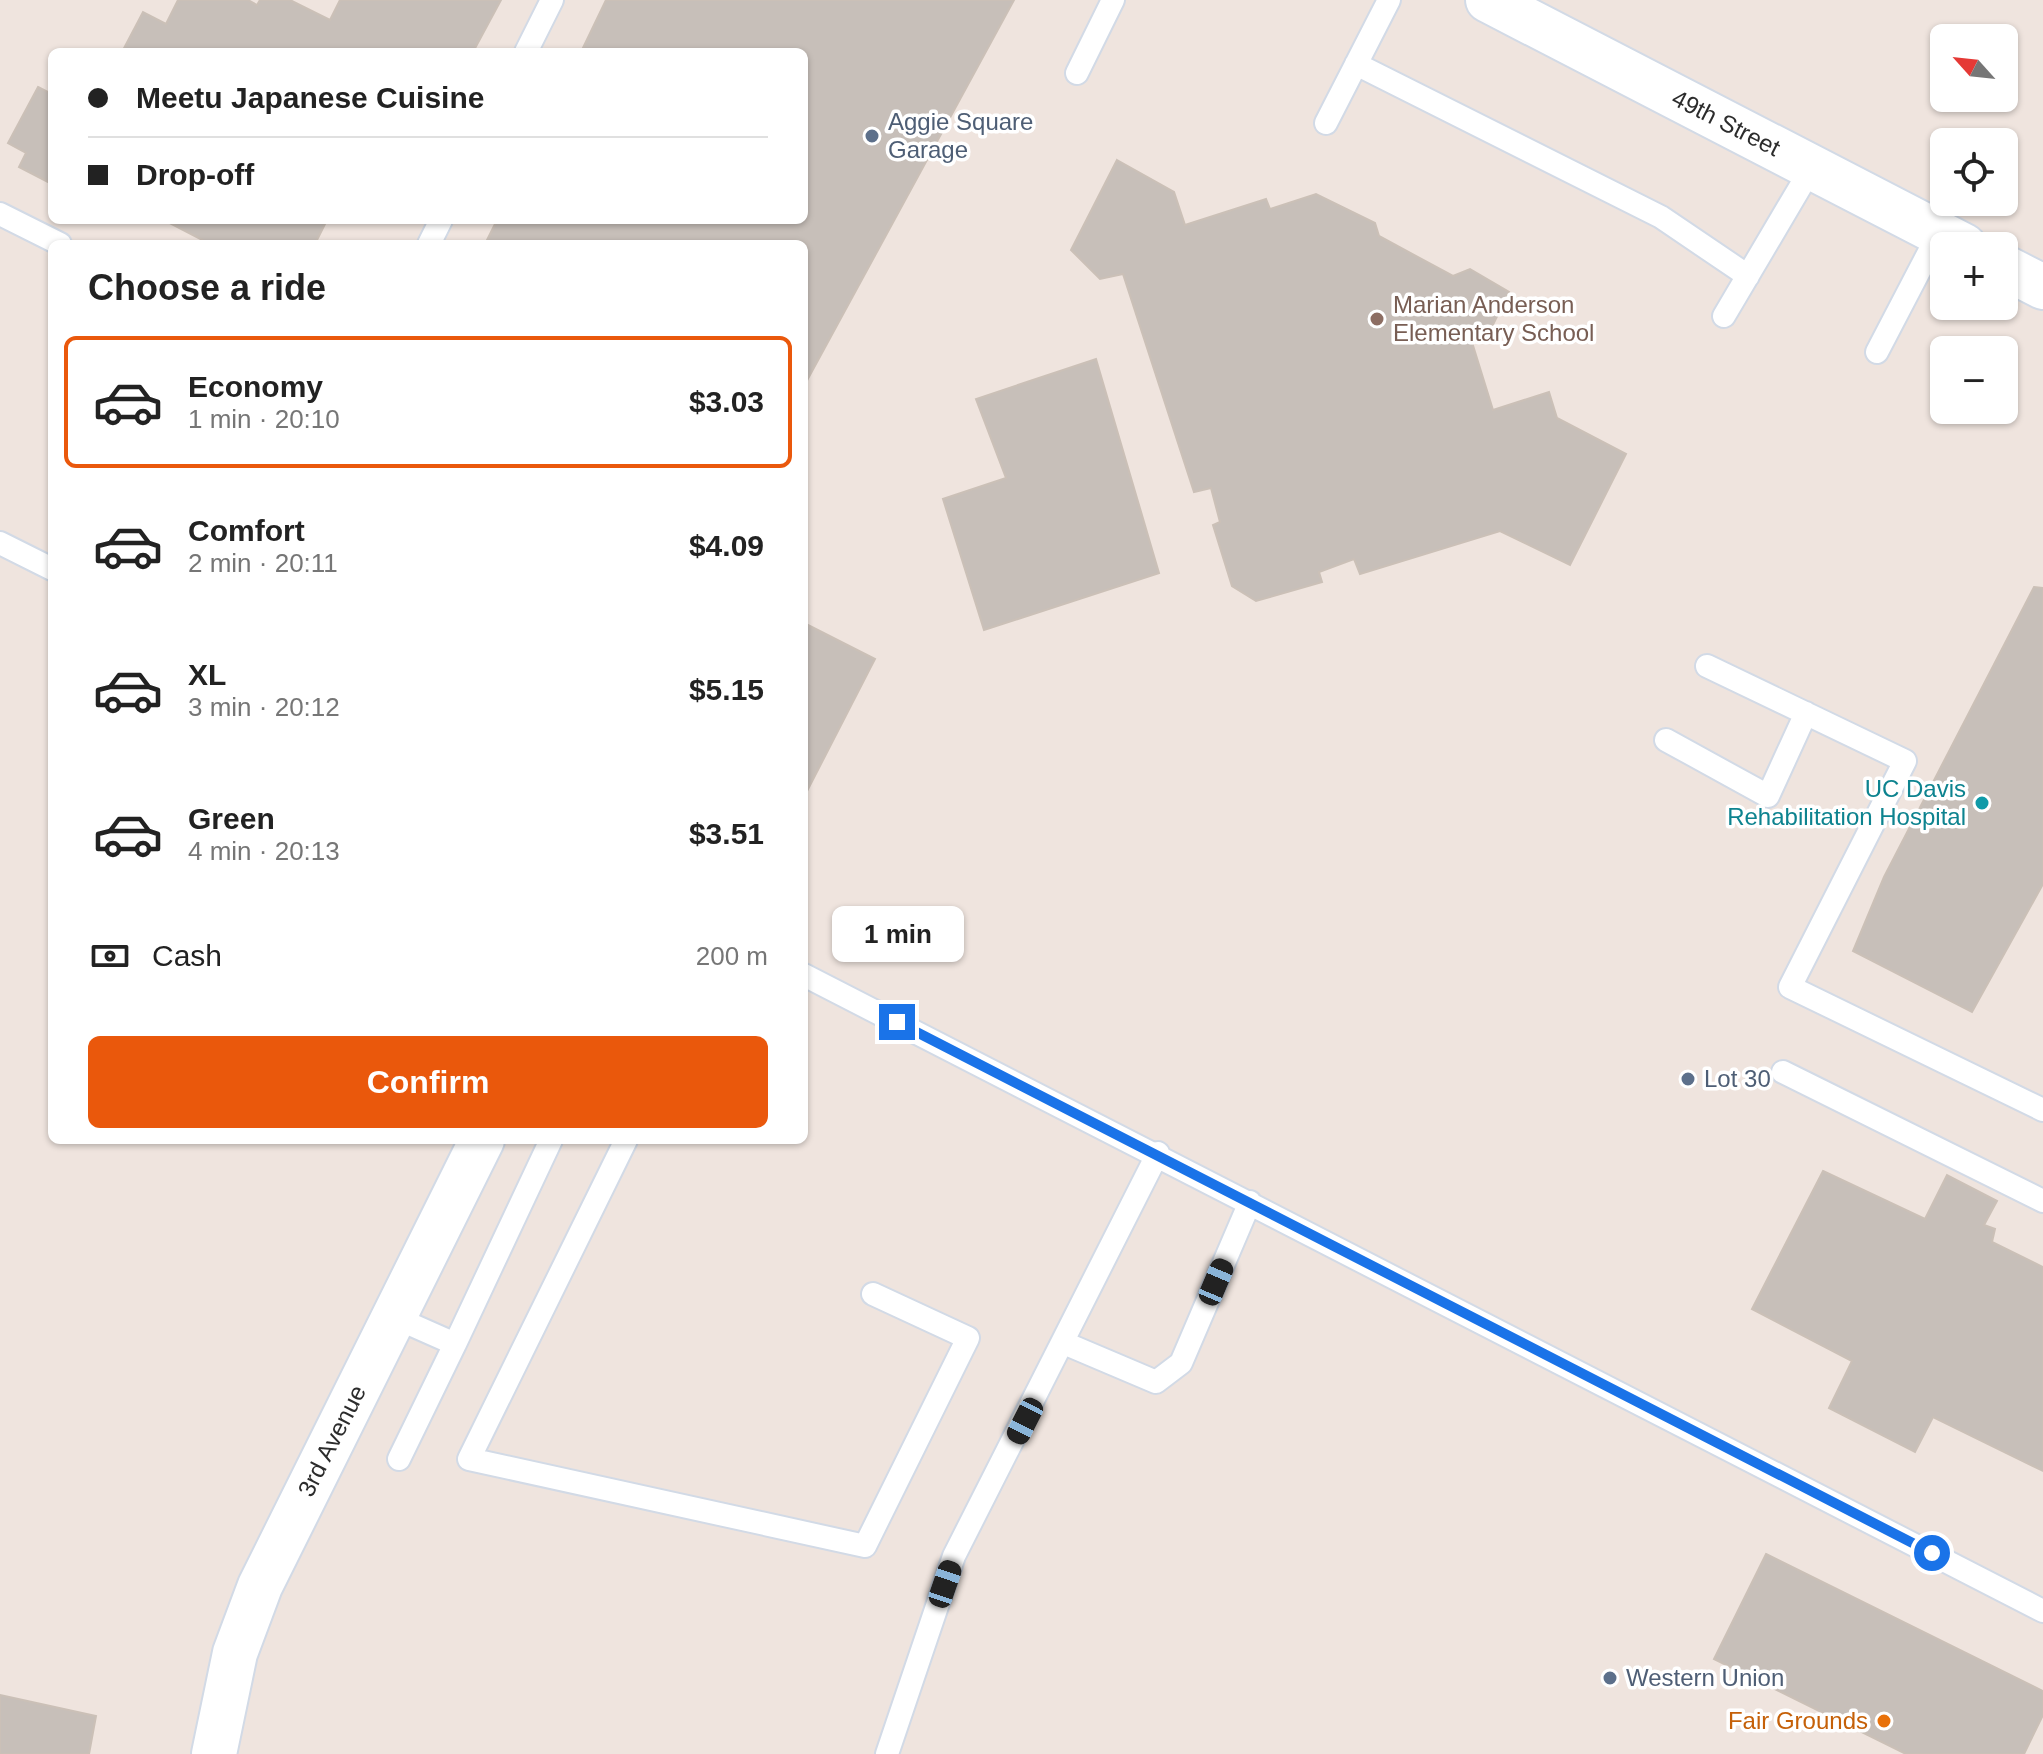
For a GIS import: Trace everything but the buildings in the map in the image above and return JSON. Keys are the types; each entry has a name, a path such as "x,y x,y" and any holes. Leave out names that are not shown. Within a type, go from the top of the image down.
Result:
{"street":[{"name":"49th Street","path":"1488,0 1937,232"},
{"path":"2018,274 2043,287"},
{"name":"3rd Avenue","path":"214,1754 235,1653 260,1586 480,1144"}],"lane":[{"path":"528,48 552,0"},
{"path":"1077,73 1113,0"},
{"path":"1326,123 1389,0"},
{"path":"1356,64 1661,217 1748,276"},
{"path":"1724,316 1812,167"},
{"path":"0,214 52,240"},
{"path":"1877,352 1930,271"},
{"path":"0,543 48,567"},
{"path":"1707,666 1905,761 1790,987 2043,1110"},
{"path":"1666,740 1768,796 1806,713"},
{"path":"808,977 1158,1153 2043,1611"},
{"path":"1783,1072 2043,1201"},
{"path":"399,1459 549,1144"},
{"path":"624,1144 469,1459 865,1546 968,1338 873,1294"},
{"path":"887,1754 954,1556 1158,1153"},
{"path":"1064,1343 1156,1382 1181,1363 1250,1202"},
{"path":"394,1317 455,1344"}],"place":[{"name":"Aggie Square Garage","path":"872,136"},
{"name":"Marian Anderson Elementary School","path":"1377,319"},
{"name":"UC Davis Rehabilitation Hospital","path":"1982,803"},
{"name":"Lot 30","path":"1688,1079"},
{"name":"Western Union","path":"1610,1678"},
{"name":"Fair Grounds","path":"1884,1721"}],"route":[{"path":"897,1022 1158,1153 1932,1553"}]}
